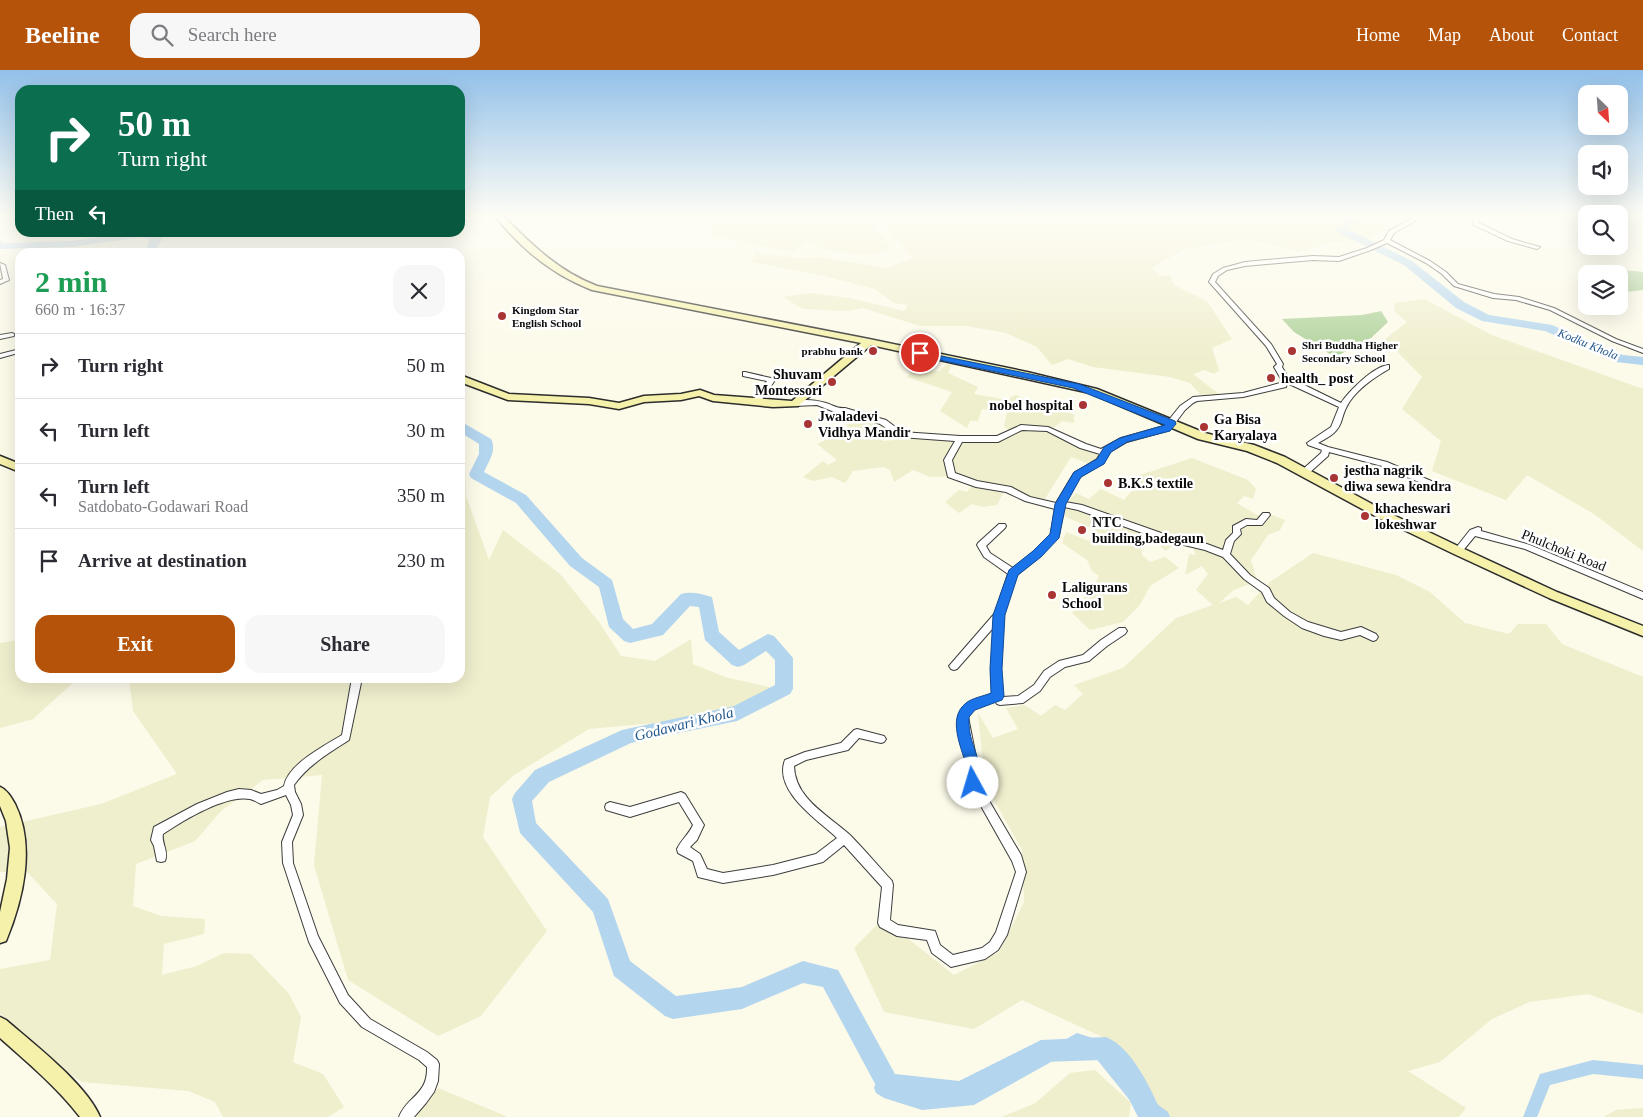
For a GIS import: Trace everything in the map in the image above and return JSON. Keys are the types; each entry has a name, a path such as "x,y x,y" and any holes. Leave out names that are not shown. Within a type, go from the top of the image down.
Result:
{"street":[{"path":"0,265 2,265 6,280 0,282"},
{"path":"548,265 574,281 636,296 869,342 1075,386 1202,436 1265,453 1305,472 1356,501 1458,551 1553,595 1643,631"},
{"path":"1242,265 1225,269 1215,275 1212,282 1269,345 1280,364 1278,367 1285,378 1342,406"},
{"path":"1432,265 1456,285 1493,296 1516,298 1552,309 1614,340 1643,351"},
{"path":"0,337 12,334"},
{"path":"794,404 869,342"},
{"path":"0,356 15,352"},
{"path":"1388,367 1373,376 1342,406 1336,427 1311,443 1326,449 1384,464 1433,485"},
{"path":"745,374 771,380 756,402"},
{"path":"465,380 508,397 589,401 619,406 644,399 681,397 700,393 713,398 756,402 794,404 811,402 829,405 838,411 845,410 883,422 900,434 960,439 998,439 1021,427 1048,429 1083,446 1101,452 1124,440 1167,428 1181,408 1190,401 1243,395 1283,385 1285,378"},
{"path":"960,439 948,460 951,475 976,484 1008,489 1028,499 1112,518 1162,537 1206,547 1226,555 1247,577 1266,590 1270,600 1287,614 1305,625 1341,636 1361,631 1373,637"},
{"path":"1305,472 1325,454 1326,449"},
{"path":"1107,450 1100,461 1077,475 1060,506 1055,535 1037,554 1013,573 999,615 996,669 997,696 1000,701 1020,700 1038,688 1046,674 1062,664 1086,658 1122,631"},
{"path":"0,460 15,466"},
{"path":"1226,555 1230,540 1237,534 1236,528 1246,522 1259,523 1266,514"},
{"path":"1002,526 980,545 987,554 1013,573"},
{"name":"Phulchoki Road","path":"1458,551 1477,531 1527,547 1643,596"},
{"path":"1195,552 1205,550 1206,547"},
{"path":"954,666 999,615"},
{"path":"356,683 346,737 312,759 297,772 290,784 298,815 287,842 288,863 313,938 344,999 366,1023 415,1051 433,1064 435,1078 428,1091 405,1117"},
{"path":"881,739 857,733 844,747 805,756 789,763 789,779 793,789 810,808 845,838 888,884 884,923 897,930 931,935 936,949 952,961 985,953 994,946 1001,935 1022,872 1017,859 973,783 975,770 963,733 963,716 971,706 997,696"},
{"path":"161,857 156,840 158,831 167,825 224,797 242,793 255,794 261,799 279,794 290,788"},
{"path":"0,794 8,804 14,820 17,838 16,866 10,902 0,935"},
{"path":"610,807 630,812 681,797 699,825 682,849 693,854 701,862 702,873 723,878 773,870 819,858 845,838"},
{"path":"2,1033 44,1065 74,1095 91,1117"}],"green space":[{"path":"766,265 868,265 887,268 895,265 1157,265 1152,268 1160,276 1170,275 1174,285 1207,301 1232,339 1212,348 1219,370 1214,374 1205,370 1193,374 1220,395 1203,397 1190,383 1170,377 1093,367 1068,359 1052,365 1037,347 1006,333 967,326 920,326 863,308 846,311 803,309 783,297 810,293 849,298 904,311 908,305 894,303 875,289 824,276"},
{"path":"1628,270 1643,272 1643,290 1628,292"},
{"path":"1424,299 1492,335 1643,389 1643,551 1594,514 1527,475 1506,500 1432,471 1441,441 1402,409 1422,377 1385,339 1407,322 1395,312 1394,303"},
{"path":"1381,311 1388,322 1371,338 1335,357 1294,332 1282,319 1362,315"},
{"path":"946,364 951,365 948,373 978,387 974,394 1007,400 1015,395 1027,399 1027,405 1062,408 1074,415 1074,423 1062,421 1050,431 1107,454 1092,465 1071,457 1043,502 1028,499 1006,487 997,505 982,507 972,504 959,513 945,502 959,490 967,492 974,483 959,476 930,477 913,470 894,482 890,470 883,467 853,471 845,483 832,477 813,481 803,477 823,461 828,465 837,460 817,444 848,430 847,424 858,423 862,417 886,427 879,436 883,441 896,440 898,436 1003,440 1013,434 1004,426 1007,412 982,409 978,421 970,421 967,428 940,411 952,392 907,377 916,366 939,372"},
{"path":"465,457 466,496 489,560 503,530 560,574 599,622 621,656 655,661 691,639 693,664 725,677 777,689 741,709 687,720 589,729 514,775 490,797 483,837 547,931 481,1016 438,1036 348,980 314,865 322,775 263,780 221,811 195,841 136,864 133,906 161,916 205,919 204,934 164,944 162,975 197,966 224,953 251,954 289,994 301,1017 293,1062 323,1074 344,1107 328,1117 223,1117 215,1102 188,1091 82,1082 37,1052 8,1024 0,1013 0,969 50,960 57,904 27,872 0,872 0,827 101,804 177,774 133,711 130,683 465,683"},
{"path":"1192,458 1248,480 1256,489 1253,499 1244,496 1237,503 1257,515 1272,515 1285,520 1280,530 1268,535 1251,560 1257,581 1234,590 1219,603 1236,597 1248,605 1270,582 1313,553 1396,575 1430,592 1465,623 1509,634 1518,624 1546,624 1562,644 1643,677 1643,1014 1588,994 1529,1002 1492,1019 1440,1062 1408,1071 1466,1108 1459,1117 1159,1117 1109,1040 1022,1000 974,1029 884,1012 854,948 883,919 954,975 999,952 1024,902 1022,850 985,784 978,713 993,738 1018,729 1006,708 1025,705 1041,716 1055,705 1065,710 1083,694 1074,685 1123,668 1176,618 1213,605 1196,590 1208,574 1202,566 1185,575 1189,554 1196,555 1192,546 1181,537 1166,551 1161,547 1163,534 1139,535 1142,555 1150,562 1165,557 1179,568 1150,586 1140,605 1123,622 1090,630 1072,613 1094,586 1099,576 1092,571 1087,560 1062,543 1066,532 1089,541 1095,530 1058,513 1076,493 1089,499 1101,489 1124,500 1137,485 1134,477"},
{"path":"15,641 15,683 73,683 33,719 0,728 0,643"},
{"path":"1095,1070 1131,1103 1129,1117 1001,1117 1034,1104 1070,1073"},
{"path":"438,1088 508,1117 410,1117"},
{"path":"1643,1108 1643,1117 1604,1117 1616,1110"}],"waterway":[{"name":"Kodku Khola","path":"1410,265 1460,305 1486,318 1548,328 1621,359 1643,361"},
{"name":"Godawari Khola","path":"465,429 486,442 486,454 476,474 521,499 576,562 606,584 615,622 630,636 657,630 687,599 706,602 711,635 738,660 768,641 784,658 784,689 737,713 628,736 542,776 522,799 527,827 601,906 622,968 673,1008 742,998 803,972 830,978 888,1085 960,1093 1041,1051 1106,1048 1126,1069 1151,1117"},
{"path":"881,1088 889,1093 922,1103 974,1098 1077,1040 1094,1045 1137,1098 1163,1117"},
{"path":"1530,1117 1545,1079 1593,1067 1643,1072"}],"place":[{"name":"Kingdom Star English School","path":"502,316"},
{"name":"prabhu bank","path":"873,351"},
{"name":"Shri Buddha Higher Secondary School","path":"1292,351"},
{"name":"health_ post","path":"1271,378"},
{"name":"Shuvam Montessori","path":"832,382"},
{"name":"nobel hospital","path":"1083,405"},
{"name":"Jwaladevi Vidhya Mandir","path":"808,424"},
{"name":"Ga Bisa Karyalaya","path":"1204,427"},
{"name":"jestha nagrik diwa sewa kendra","path":"1334,478"},
{"name":"B.K.S textile","path":"1108,483"},
{"name":"khacheswari lokeshwar","path":"1365,516"},
{"name":"NTC building,badegaun","path":"1082,530"},
{"name":"Laligurans School","path":"1052,595"}],"route":[{"path":"920,353 1075,386 1171,424 1167,428 1153,433 1124,440 1107,450 1100,461 1077,475 1060,504 1055,535 1037,554 1013,573 999,615 996,669 997,696 971,706 963,716 963,733 975,770 973,783"}]}
